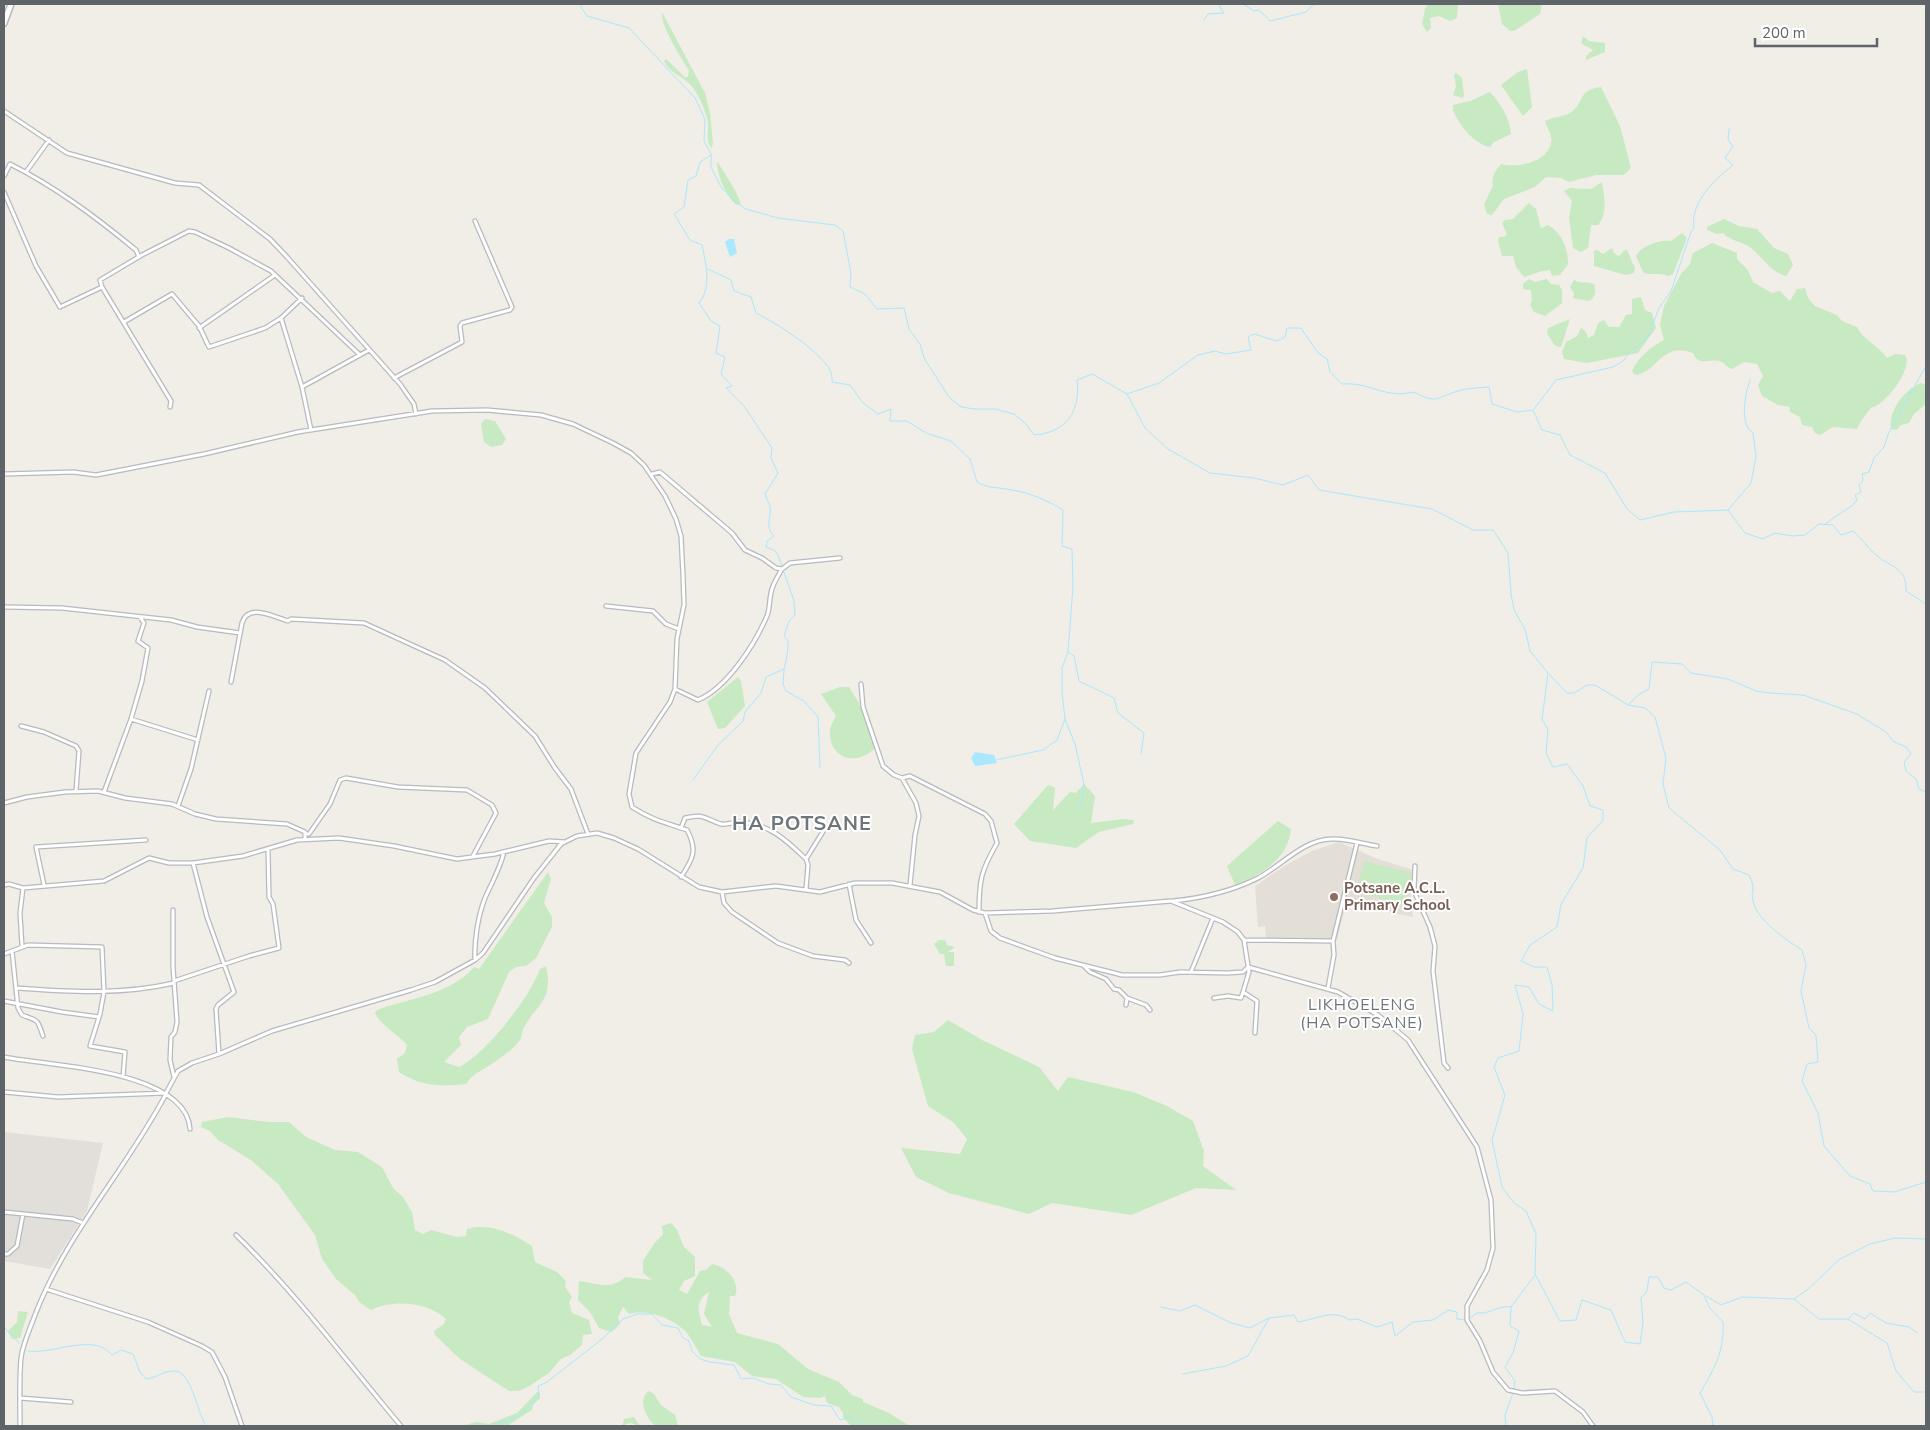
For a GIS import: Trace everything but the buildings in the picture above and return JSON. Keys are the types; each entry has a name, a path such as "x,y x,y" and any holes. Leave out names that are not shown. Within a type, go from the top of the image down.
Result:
{"main road":[{"path":"4,23 11,4"}],"street":[{"path":"4,111 67,153 175,183 199,185 213,194 270,239 394,378 414,404 416,414"},
{"path":"26,172 49,140"},
{"path":"4,176 10,164 26,172 97,218 136,250 139,257"},
{"path":"4,192 36,266 60,307 102,286"},
{"path":"394,378 462,342 460,326 462,324 510,310 512,307 475,221"},
{"path":"170,407 172,401 100,280 189,231 229,248 275,274 360,356"},
{"path":"199,328 275,274"},
{"path":"124,322 172,294 199,328 209,347 265,328 282,318 302,298"},
{"path":"282,318 302,387 311,430"},
{"path":"302,387 370,350"},
{"path":"4,474 73,472 96,475 311,430 416,414 487,410 557,418 631,453 652,474 676,519 681,536 684,605 675,659 675,688 670,702 636,753 629,794 632,807 641,813 655,821 687,830 694,845 694,858 681,877"},
{"path":"652,474 660,472 732,533 744,550 762,558 776,568 782,569"},
{"path":"675,688 698,700 708,696 724,682 741,662 762,627 768,614 771,591 782,569 790,563 840,558"},
{"path":"606,606 653,611 666,624 679,629"},
{"path":"4,607 62,608 140,617 240,633"},
{"path":"232,682 240,633 246,613 253,612 288,621 291,619 364,622 445,660 485,688 535,736 571,789 588,834"},
{"path":"104,792 131,719 142,681 148,648 138,641 144,623 140,617"},
{"path":"861,684 863,707 883,766 894,775 902,778 910,776 977,809 991,821 997,844 985,863 982,873 979,912"},
{"path":"178,806 186,785 209,691"},
{"path":"131,719 198,740"},
{"path":"21,726 44,732 76,746 79,751 76,791"},
{"path":"305,834 310,834 330,804 340,780 346,778 398,787 468,790 492,805 496,813 473,856"},
{"path":"902,778 916,803 920,816 915,835 910,886"},
{"path":"4,803 27,797 76,791 104,792 178,806 195,814 216,819 288,824 305,832 305,840"},
{"path":"4,798 10,802"},
{"path":"681,828 685,818 700,815 722,824 738,822 756,825 782,836 806,860 808,865 806,889"},
{"path":"806,860 824,830"},
{"path":"20,1426 21,1357 26,1338 46,1289 83,1223 152,1119 178,1071 192,1063 219,1054 272,1031 372,1003 435,982 475,960 482,953 534,878 561,844 565,842 597,833 614,838 638,849 699,887 722,892 776,886 820,892 849,884 892,883 940,892 979,912 985,913 1053,911 1209,897 1258,878 1290,856 1320,841 1332,839 1377,846"},
{"path":"4,885 9,884 22,888 104,882 149,858 169,863 222,860 268,849 284,843 305,840 339,838 394,846 457,859 504,852 549,841 565,842"},
{"path":"44,885 36,847 146,840"},
{"path":"1328,988 1334,955 1333,941 1357,843"},
{"path":"17,988 104,992 142,990 174,982 223,964 279,948 274,904 269,897 268,849"},
{"path":"475,960 474,945 482,907 500,869 504,852"},
{"path":"193,863 207,917 234,992 218,1005 216,1009 219,1054"},
{"path":"1415,866 1414,891 1430,927 1435,946 1433,971 1444,1063 1448,1068"},
{"path":"849,884 856,920 871,943"},
{"path":"22,888 20,912 22,946"},
{"path":"722,892 724,903 732,912 778,943 800,952 845,960 849,964"},
{"path":"1172,901 1231,926 1244,940 1248,967 1241,998 1228,996 1214,998"},
{"path":"174,910 174,982 177,1022 175,1032 171,1037 170,1060 174,1077"},
{"path":"985,913 991,931 1000,938 1038,952 1129,976 1135,974 1160,975 1191,972 1243,972 1248,967"},
{"path":"1191,972 1213,918"},
{"path":"1244,940 1333,941"},
{"path":"4,954 22,946 102,947 104,992 90,1046 126,1052 123,1077"},
{"path":"12,951 17,1003 22,1015 31,1016 39,1023 43,1036"},
{"path":"1084,965 1090,972 1106,979 1114,989 1120,990 1127,998 1146,1006 1150,1010"},
{"path":"1248,967 1328,988 1378,1015 1408,1040 1477,1147 1491,1200 1494,1248 1487,1270 1467,1306 1467,1320 1480,1341 1493,1372 1511,1391 1522,1393 1555,1391 1583,1412 1593,1426"},
{"path":"1243,992 1257,1001 1255,1033"},
{"path":"1126,1005 1127,998"},
{"path":"4,1000 99,1017"},
{"path":"4,1057 74,1066 123,1077 166,1093 188,1116 190,1129"},
{"path":"4,1092 58,1097 166,1093"},
{"path":"4,1212 73,1219 83,1223"},
{"path":"4,1254 8,1254 17,1246 22,1214"},
{"path":"236,1235 272,1269 304,1306 401,1426"},
{"path":"46,1289 148,1322 212,1352 225,1377 242,1426"},
{"path":"20,1398 71,1402"}],"shaded area":[{"name":"Potsane A.C.L. Primary School","path":"1339,842 1375,858 1413,870 1410,890 1413,917 1346,904 1337,940 1266,938 1265,926 1258,927 1255,886 1286,865 1312,851"},
{"path":"4,1132 103,1143 87,1211 50,1269 4,1261"}],"green space":[{"path":"1428,4 1458,4 1457,18 1450,21 1439,16 1430,18 1431,28 1427,32 1422,24"},
{"path":"1498,4 1542,4 1540,14 1514,31 1510,31 1502,24"},
{"path":"662,12 705,93 710,113 713,144 711,148 708,138 707,118 694,89 687,81 670,69 664,61 666,59 686,78 688,76 689,70 676,50 664,25"},
{"path":"1584,37 1589,41 1605,43 1605,52 1586,60 1586,56 1593,50 1582,44 1582,38"},
{"path":"1527,69 1532,107 1523,116 1501,85 1518,72"},
{"path":"1456,73 1462,78 1464,96 1462,98 1453,95 1456,86 1454,75"},
{"path":"1601,87 1620,126 1631,168 1624,175 1596,175 1569,182 1561,178 1546,177 1535,187 1504,199 1492,215 1487,214 1484,204 1493,186 1494,175 1501,164 1530,163 1544,155 1551,143 1551,135 1545,121 1568,114 1574,110 1587,91"},
{"path":"1490,92 1504,111 1509,122 1511,134 1494,142 1490,147 1478,142 1463,128 1453,110 1453,105 1470,101"},
{"path":"717,161 735,190 741,204 737,205 726,191 719,173"},
{"path":"1602,182 1605,205 1603,216 1598,225 1591,225 1588,248 1581,252 1573,248 1569,217 1572,201 1564,191 1570,188 1591,189"},
{"path":"1529,203 1536,209 1541,228 1548,225 1553,228 1563,242 1567,252 1568,264 1560,275 1552,276 1550,270 1524,277 1516,267 1513,256 1502,256 1498,241 1499,237 1504,237 1507,234 1502,223 1505,220 1513,219"},
{"path":"1724,219 1739,226 1757,229 1774,248 1788,254 1793,265 1786,276 1775,271 1748,246 1731,239 1723,233 1717,234 1707,230 1707,227"},
{"path":"1682,233 1687,238 1673,274 1668,276 1643,272 1636,256 1638,252 1651,244 1671,241"},
{"path":"1712,243 1737,253 1737,259 1748,270 1753,282 1772,293 1780,291 1790,301 1797,289 1805,288 1808,298 1815,306 1837,315 1842,321 1857,327 1863,336 1887,358 1895,354 1905,355 1906,367 1898,383 1887,397 1871,408 1857,429 1833,427 1820,435 1815,433 1812,427 1802,425 1800,417 1790,412 1790,407 1778,405 1762,396 1758,385 1763,376 1757,364 1744,362 1732,369 1722,362 1699,360 1693,353 1682,350 1667,354 1643,373 1635,375 1632,371 1641,357 1664,340 1660,325 1664,306 1681,274 1690,264 1693,253"},
{"path":"1612,248 1614,253 1619,256 1626,249 1635,267 1634,273 1626,275 1594,266 1594,251 1597,250 1603,254"},
{"path":"1529,279 1535,282 1547,279 1551,284 1559,285 1562,290 1562,303 1545,316 1534,312 1530,305 1532,301 1531,290 1523,289 1523,284"},
{"path":"1574,280 1594,284 1595,294 1593,298 1589,301 1573,298 1574,293 1570,287"},
{"path":"1641,297 1645,310 1652,313 1656,328 1638,353 1587,363 1564,359 1562,352 1566,342 1577,336 1581,328 1586,332 1588,338 1594,335 1598,323 1604,320 1609,327 1619,327 1626,315 1632,314 1632,299"},
{"path":"1570,319 1561,347 1555,346 1547,333 1548,328"},
{"path":"1921,383 1926,385 1926,404 1914,414 1909,423 1901,425 1896,430 1891,429 1892,415 1895,408 1903,396"},
{"path":"485,419 495,421 506,439 502,445 491,447 484,442 481,424"},
{"path":"738,677 741,681 745,706 725,728 718,729 707,702"},
{"path":"840,687 849,687 859,703 874,743 874,749 867,755 859,758 844,757 834,748 831,740 830,729 836,716 821,694"},
{"path":"1084,784 1095,796 1091,823 1123,819 1134,820 1133,824 1099,832 1076,848 1030,841 1014,824 1048,785 1055,788 1053,810 1070,792 1076,793"},
{"path":"1278,821 1291,829 1285,849 1263,871 1235,885 1227,866"},
{"path":"1364,861 1412,873 1404,904 1356,892"},
{"path":"548,872 551,879 544,903 552,917 552,927 536,958 526,966 516,967 509,972 488,1019 467,1027 459,1037 461,1045 444,1062 459,1067 482,1050 506,1024 527,994 540,969 546,966 548,987 546,995 523,1029 518,1043 472,1077 466,1084 423,1083 399,1072 397,1059 405,1053 407,1045 381,1022 375,1013 377,1010 441,990 453,984 474,967 479,969"},
{"path":"939,940 945,940 947,945 955,947 948,952 954,952 954,966 946,966 944,954 940,954 934,944"},
{"path":"948,1020 982,1040 1039,1067 1058,1091 1068,1077 1133,1092 1167,1106 1193,1121 1204,1151 1203,1166 1236,1190 1196,1188 1131,1215 1052,1203 1029,1214 949,1193 916,1177 901,1148 960,1154 967,1139 953,1122 928,1106 912,1049 915,1035 934,1032"},
{"path":"228,1117 269,1122 289,1122 306,1137 335,1150 358,1152 382,1167 393,1188 403,1197 412,1212 415,1230 423,1234 431,1230 457,1237 466,1236 467,1229 484,1227 501,1230 532,1246 535,1262 557,1272 566,1281 565,1287 572,1297 569,1302 572,1313 589,1320 592,1334 583,1335 582,1345 570,1355 561,1359 549,1373 526,1388 518,1391 509,1391 460,1359 435,1335 434,1331 444,1324 446,1319 439,1313 410,1304 389,1304 371,1310 359,1302 355,1295 336,1279 322,1259 315,1235 278,1184 251,1160 218,1140 210,1131 201,1127 202,1122"},
{"path":"671,1223 677,1230 684,1247 695,1257 695,1276 684,1281 679,1290 687,1294 700,1271 706,1270 712,1264 717,1265 727,1271 736,1285 735,1296 730,1296 729,1314 737,1333 778,1344 808,1369 839,1382 852,1395 863,1399 863,1402 889,1413 910,1426 851,1426 843,1417 839,1407 827,1403 825,1396 820,1398 803,1397 776,1379 752,1376 735,1362 701,1356 684,1330 666,1318 643,1313 629,1314 623,1307 618,1317 620,1324 612,1332 599,1328 590,1312 578,1300 579,1281 609,1285 625,1277 652,1280 643,1273 643,1261 663,1235 662,1226","holes":["709,1292 704,1314 712,1327 702,1325 699,1310 701,1299"]},
{"path":"18,1311 28,1312 20,1338 12,1339 8,1331 17,1322"},
{"path":"649,1391 654,1394 661,1405 675,1415 678,1426 656,1426 652,1423 646,1414 643,1404 645,1395"},
{"path":"537,1392 540,1393 540,1398 533,1405 532,1410 507,1426 462,1426 476,1422 489,1424 517,1413"},
{"path":"634,1417 640,1426 630,1423 622,1426 624,1419"}],"water":[{"path":"729,239 734,239 737,253 730,257 725,242"},
{"path":"975,752 994,755 997,763 975,766 971,758"}],"waterway":[{"path":"582,4 581,7 587,16 629,28 695,98 705,119 704,141 711,154 711,167 721,187 734,201 746,209 778,218 835,225 843,231 851,273 850,287 865,294 877,309 904,308 909,329 920,344 924,358 949,397 961,407 995,409 1014,414 1026,424 1034,435 1045,433 1063,425 1074,410 1078,391 1077,380 1092,374 1127,394 1159,383 1198,355 1215,351 1226,354 1251,350 1248,337 1254,334 1277,341 1285,337 1287,328 1301,328 1318,353 1327,359 1330,372 1342,384 1361,385 1394,393 1414,392 1432,399 1462,390 1489,387 1492,404 1517,412 1533,410 1542,430 1560,435 1570,455 1605,473 1627,509 1640,520 1674,512 1728,510 1745,533 1763,539 1775,533 1792,536 1805,535 1819,524 1833,525 1841,535 1853,531 1875,554 1901,572 1906,583 1906,591 1926,604"},
{"path":"1204,20 1208,14 1224,13 1218,4"},
{"path":"1243,4 1254,11 1259,10 1270,21 1306,12 1314,4"},
{"path":"1534,409 1556,380 1613,367 1623,361 1629,353 1648,337 1659,308 1671,291 1694,228 1696,209 1711,185 1733,165 1725,158 1733,146 1728,140 1729,129"},
{"path":"693,780 718,745 743,721 745,712 761,693 766,677 784,669 788,640 784,636 789,621 795,615 794,601 778,555 774,550 766,547 767,541 774,536 769,528 770,506 765,494 778,473 771,458 772,448 744,406 726,388 732,386 721,374 725,357 716,353 720,326 711,321 699,303 706,290 707,283 702,245 690,240 674,214 684,207 688,180 696,176 700,162 711,155"},
{"path":"708,269 731,280 734,291 751,297 756,313 785,330 817,354 830,370 832,382 850,385 863,403 878,414 891,409 890,421 907,421 926,433 951,441 970,459 977,482 990,487 1032,495 1063,510 1062,546 1072,549 1073,586 1068,652 1062,668 1062,692 1065,719 1075,744 1084,784 1081,810"},
{"path":"1825,524 1853,505 1857,500 1855,495 1861,492 1859,485 1863,481 1862,474 1869,472 1874,458 1884,447 1889,432 1926,366"},
{"path":"1728,510 1751,483 1756,456 1753,433 1746,423 1744,408 1750,380"},
{"path":"1127,394 1145,428 1168,449 1210,473 1254,478 1283,485 1308,475 1319,490 1432,509 1473,530 1493,530 1508,553 1514,610 1525,629 1530,651 1548,673 1542,720 1548,729 1546,753 1553,767 1567,764 1583,786 1590,806 1603,810 1603,820 1587,838 1583,868 1561,904 1557,927 1530,945 1521,961 1534,967 1547,967 1552,985 1553,1011 1539,1004 1529,987 1515,985 1523,1014 1519,1051 1498,1058 1494,1067 1505,1095 1492,1140 1502,1187 1514,1203 1526,1211 1536,1234 1535,1274 1560,1321 1576,1320 1582,1300 1611,1310 1625,1342 1640,1344 1643,1323 1641,1298 1647,1291 1649,1277 1658,1277 1664,1288 1671,1290 1686,1282 1704,1295 1709,1307 1723,1322 1722,1343 1718,1359 1700,1393 1712,1417 1713,1426"},
{"path":"1068,652 1074,656 1079,681 1114,698 1118,713 1144,733 1141,754"},
{"path":"1629,704 1638,695 1649,689 1652,662 1682,664 1691,673 1728,679 1756,691 1803,695 1857,714 1886,732 1893,741 1906,747 1911,754 1904,762 1906,771 1916,779 1919,789 1926,792"},
{"path":"784,670 783,684 786,691 804,701 818,717 820,767"},
{"path":"1549,674 1567,693 1574,693 1587,685 1595,685 1628,705 1645,708 1655,717 1666,758 1663,784 1669,808 1720,850 1733,869 1749,875 1753,884 1753,901 1760,915 1781,935 1802,950 1806,965 1801,991 1809,1028 1816,1035 1818,1062 1807,1064 1802,1081 1818,1113 1824,1146 1850,1176 1870,1184 1873,1191 1894,1192 1926,1182"},
{"path":"996,760 1043,750 1057,740 1065,719"},
{"path":"1794,1299 1807,1290 1840,1259 1870,1244 1895,1238 1926,1239"},
{"path":"1514,1389 1515,1381 1505,1367 1513,1353 1519,1331 1510,1326 1511,1307 1535,1275"},
{"path":"1706,1296 1721,1305 1742,1297 1794,1299 1819,1319 1848,1319 1887,1343 1896,1371 1914,1392 1926,1392"},
{"path":"1161,1307 1180,1311 1195,1305 1231,1323 1250,1328 1269,1318 1294,1315 1298,1322 1337,1315 1349,1320 1357,1319 1377,1327 1392,1322 1395,1336 1413,1322 1433,1320 1448,1310 1457,1312 1457,1319 1467,1320 1477,1313 1502,1307 1511,1307"},
{"path":"1848,1319 1854,1313 1865,1319 1870,1313 1886,1323 1909,1327 1917,1333"},
{"path":"492,1426 519,1416 539,1396 538,1386 547,1382 602,1339 623,1319 637,1314 652,1314 662,1325 678,1328 683,1338 689,1341 692,1351 700,1359 734,1365 741,1379 753,1378 769,1384 781,1385 791,1397 814,1405 831,1406 840,1420 850,1417 866,1426"},
{"path":"1182,1374 1226,1366 1248,1356 1269,1318"},
{"path":"4,1327 19,1343"},
{"path":"28,1351 95,1345 104,1348 112,1355 121,1350 133,1354 140,1372 146,1379 171,1371 181,1373 190,1385 206,1426"},
{"path":"1506,1426 1505,1415 1513,1393"}],"place":[{"name":"Potsane A.C.L. Primary School","path":"1334,897"}],"district":[{"name":"HA POTSANE","path":"802,823"},
{"name":"LIKHOELENG (HA POTSANE)","path":"1362,1013"}]}
